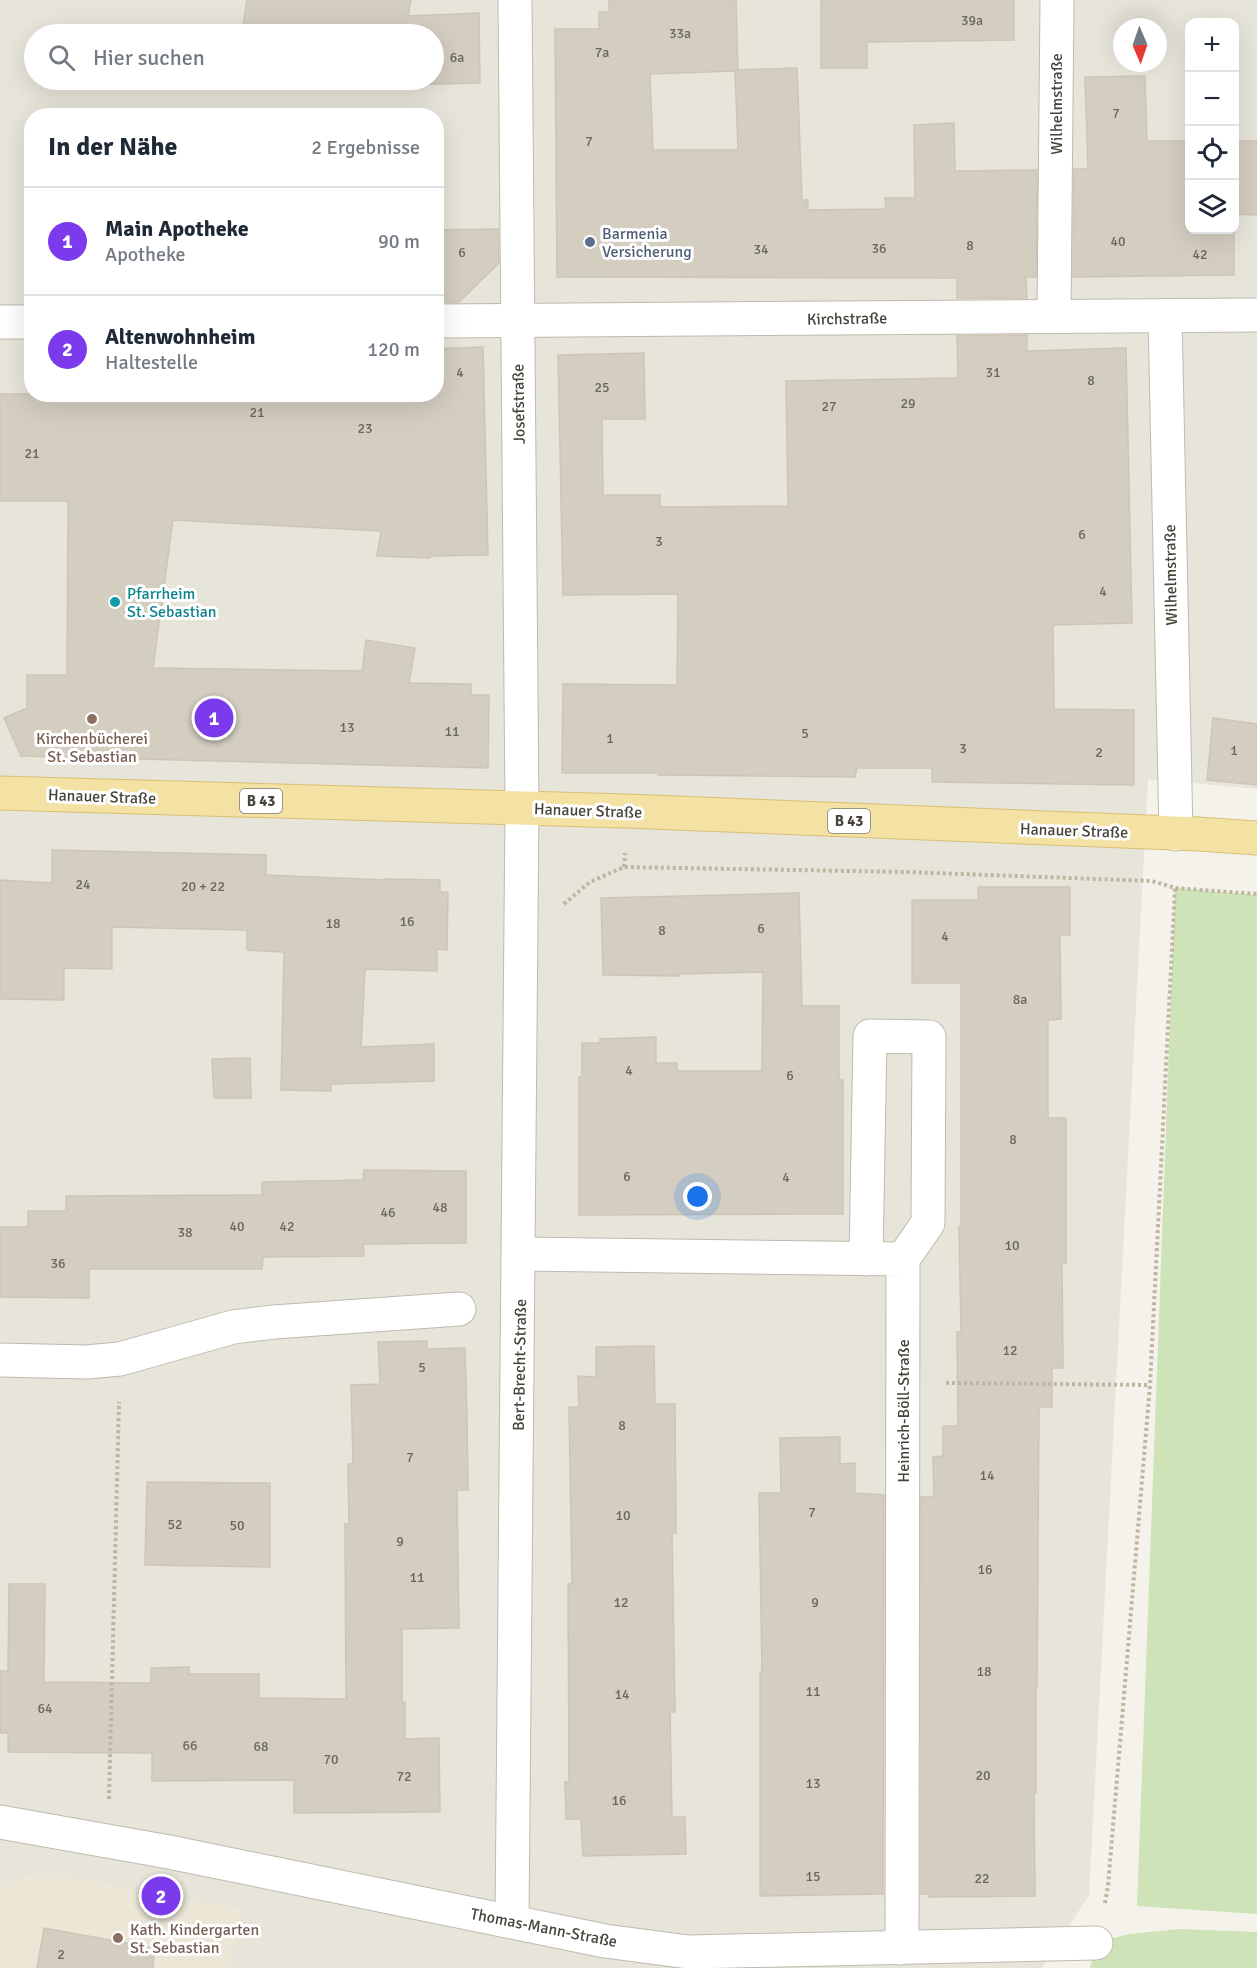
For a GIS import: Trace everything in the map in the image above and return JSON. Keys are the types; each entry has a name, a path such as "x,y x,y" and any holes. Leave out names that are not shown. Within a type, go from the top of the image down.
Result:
{"main road":[{"name":"Hanauer Straße","path":"0,793 522,808 1176,834"},
{"name":"B 43","path":"1176,834 1257,838"}],"street":[{"name":"Josefstraße","path":"515,0 522,808"},
{"name":"Wilhelmstraße","path":"1054,316 1057,0"},
{"name":"Kirchstraße","path":"444,321 1257,315"},
{"name":"Wilhelmstraße","path":"1165,316 1176,834"},
{"path":"0,322 24,322"},
{"name":"Bert-Brecht-Straße","path":"512,1921 520,1254 522,808"},
{"path":"520,1254 866,1259 903,1259 928,1223 929,1037 870,1036 866,1259"},
{"name":"Heinrich-Böll-Straße","path":"900,1948 902,1929 903,1259"},
{"path":"0,1360 86,1362 120,1359 233,1327 459,1309"},
{"name":"Thomas-Mann-Straße","path":"0,1822 108,1841 512,1921 689,1960 900,1948 1096,1943"}],"path":[{"path":"559,909 590,882 624,867 906,872 1152,882 1175,888 1257,894"},
{"path":"1096,1943 1108,1886 1150,1385 1175,888"},
{"path":"108,1841 120,1359"},
{"path":"903,1382 1150,1385"}],"shaded area":[{"path":"0,0 1257,0 1257,789 1148,779 1089,1895 1042,1968 0,1968"},
{"name":"Kath. Kindergarten St. Sebastian","path":"43,1872 242,1909 230,1968 0,1968 0,1889 6,1882"}],"green space":[{"path":"1175,888 1257,895 1257,1914 1137,1906"},
{"path":"1179,1929 1257,1932 1257,1968 1090,1968 1096,1943 1129,1934"}],"building":[{"path":"247,0 411,0 408,16 479,13 480,83 444,84 444,24 243,24"},
{"path":"609,0 736,0 738,70 797,68 802,200 808,200 808,210 886,209 885,198 915,198 914,125 954,123 955,171 1037,170 1036,277 1026,277 1027,298 957,298 957,278 557,277 555,29 599,29 599,12 609,12","holes":["735,71 738,150 653,150 650,74"]},
{"path":"821,0 1014,0 1014,40 867,42 867,68 821,68"},
{"path":"1145,76 1147,141 1185,141 1185,234 1234,234 1234,275 1073,277 1074,169 1088,169 1085,77"},
{"path":"1239,141 1257,141 1257,215 1239,214"},
{"path":"498,229 499,263 459,302 444,302 444,230"},
{"path":"1027,335 1027,351 1126,348 1132,623 1053,625 1054,709 1134,710 1134,785 932,782 932,768 857,768 855,777 562,773 563,684 677,685 678,594 563,595 558,355 644,353 645,419 602,419 603,495 660,495 660,507 788,506 786,381 958,378 957,336"},
{"path":"483,347 488,555 430,556 430,558 377,556 381,531 173,520 153,668 362,671 366,640 415,648 409,683 471,684 471,695 489,695 488,768 21,756 4,718 27,708 27,675 67,675 68,501 0,501 0,394 24,394 24,402 444,402 444,349"},
{"path":"1213,718 1257,724 1257,785 1207,780"},
{"path":"52,850 266,855 266,875 440,880 440,892 448,892 447,950 437,949 437,971 365,969 361,1047 434,1044 434,1081 331,1084 331,1091 281,1090 284,952 247,950 247,930 112,927 112,969 64,968 64,1000 0,999 0,880 52,883"},
{"path":"978,887 1070,887 1070,935 1060,935 1061,1019 1048,1020 1048,1118 1066,1118 1066,1263 1062,1263 1063,1368 1052,1368 1052,1407 1039,1407 1036,1793 1034,1793 1035,1896 929,1897 929,1894 921,1894 921,1497 934,1497 933,1457 943,1456 943,1426 958,1426 957,1332 961,1332 959,1226 961,1226 961,983 912,983 912,900 978,900"},
{"path":"799,893 802,1006 839,1006 839,1079 843,1080 843,1214 579,1215 579,1077 582,1077 582,1043 600,1043 600,1039 656,1037 656,1063 677,1063 677,1071 762,1071 763,972 680,974 679,976 603,975 601,898"},
{"path":"250,1058 251,1098 214,1098 212,1059"},
{"path":"364,1170 466,1171 466,1243 363,1244 364,1256 263,1257 262,1269 89,1269 89,1298 0,1297 0,1227 28,1227 28,1211 66,1211 66,1196 262,1195 262,1182 363,1180"},
{"path":"427,1341 427,1349 465,1348 467,1417 468,1490 457,1490 459,1628 402,1629 402,1702 405,1702 405,1739 439,1738 440,1812 294,1813 294,1780 152,1781 152,1753 8,1752 8,1733 0,1733 0,1671 8,1671 9,1584 45,1584 44,1682 151,1683 151,1668 189,1667 189,1674 259,1674 259,1698 346,1699 345,1524 349,1524 348,1464 353,1464 351,1385 380,1384 378,1342"},
{"path":"654,1346 655,1404 675,1404 676,1533 672,1533 675,1712 670,1712 672,1817 685,1817 686,1854 583,1856 581,1819 566,1819 565,1782 569,1782 568,1584 572,1584 569,1407 579,1407 578,1376 596,1377 596,1347"},
{"path":"840,1437 840,1464 855,1463 855,1493 884,1495 883,1894 760,1896 760,1672 762,1672 759,1493 781,1493 780,1438"},
{"path":"147,1482 270,1483 270,1567 145,1565"},
{"path":"44,1928 155,1948 153,1968 37,1968"}],"place":[{"name":"Barmenia Versicherung","path":"590,242"},
{"name":"Pfarrheim St. Sebastian","path":"115,602"},
{"name":"Main Apotheke","path":"214,718"},
{"name":"Kirchenbücherei St. Sebastian","path":"92,719"},
{"name":"Altenwohnheim","path":"161,1896"},
{"name":"Kath. Kindergarten St. Sebastian","path":"118,1938"}]}
